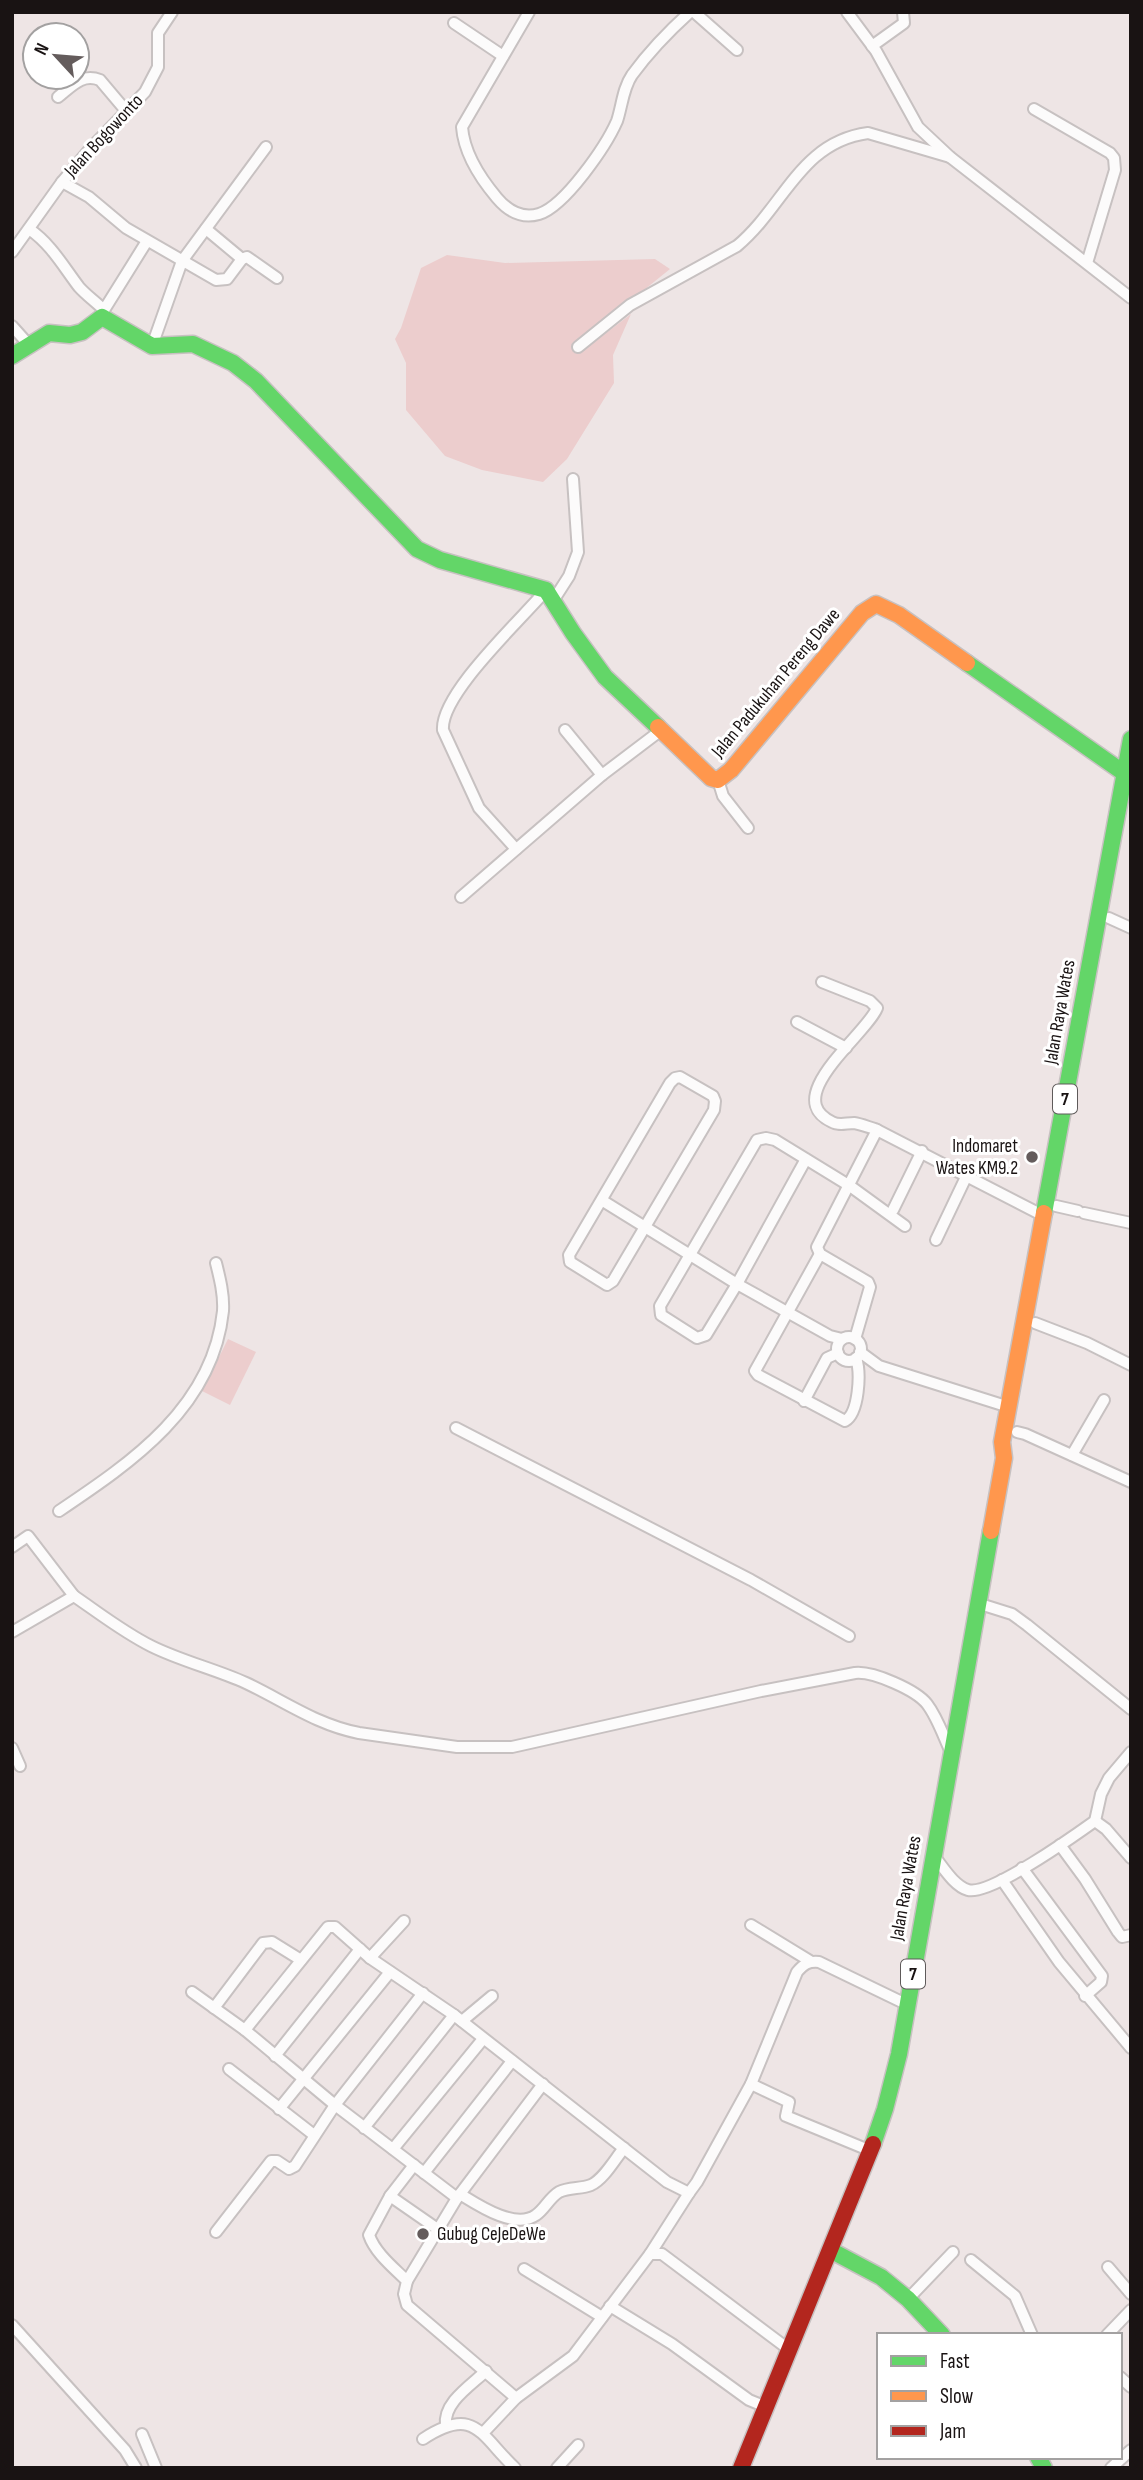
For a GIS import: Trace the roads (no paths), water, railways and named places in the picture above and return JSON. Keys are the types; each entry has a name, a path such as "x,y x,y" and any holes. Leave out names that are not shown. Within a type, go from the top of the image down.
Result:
{"main road":[{"path":"12,356 49,333 70,335 82,331 103,314 152,346 193,344 233,363 256,381 417,549 428,556 550,596"},
{"name":"Jalan Padukuhan Pereng Dawe","path":"550,596 605,677 704,773 718,780 732,770 863,613 876,604 899,615 1125,773"},
{"name":"Jalan Raya Wates","path":"1004,1458 1017,1432 1050,1211 1131,739"},
{"name":"Jalan Raya Wates","path":"741,2468 871,2151 896,2065 1004,1458 1002,1442 1109,918 1130,797"},
{"path":"832,2251 881,2277 940,2333"}],"street":[{"name":"Jalan Bogowonto","path":"12,252 62,182 145,92 158,67 158,33 172,12"},
{"path":"529,12 462,127 472,163 498,199 517,215 541,214 553,206 594,161 616,121 631,76 692,12 737,50"},
{"path":"847,12 872,46 918,127 950,157 1131,298"},
{"path":"872,46 904,23 903,12"},
{"path":"454,23 503,56"},
{"path":"58,97 84,78 96,78 127,113"},
{"path":"1034,109 1110,153 1114,158 1115,170 1087,263"},
{"path":"578,347 630,305 737,246 752,234 812,157 829,145 868,133 950,157"},
{"path":"152,346 182,261 266,147"},
{"path":"62,182 89,197 126,228 216,280 223,281 228,277 242,258"},
{"path":"29,229 47,244 103,314 147,241"},
{"path":"206,229 242,258 252,259 277,278"},
{"path":"12,326 29,345"},
{"path":"516,849 479,808 443,730 442,720 470,676 569,576 578,552 573,479"},
{"path":"565,730 603,775"},
{"path":"461,897 603,775 660,731"},
{"path":"718,780 723,796 748,828"},
{"path":"1109,918 1131,928"},
{"path":"822,982 876,1005 876,1012 819,1082 815,1098 825,1118 832,1122 856,1123 877,1130 967,1175 1050,1211 1081,1212 1131,1223"},
{"path":"797,1022 846,1048"},
{"path":"680,1077 713,1096 714,1110 613,1281 607,1285 568,1259 603,1200 672,1080 680,1077"},
{"path":"855,1339 870,1287 868,1282 820,1254 817,1247 877,1130"},
{"path":"806,1159 706,1335 697,1338 659,1312 660,1306 757,1140 771,1139 806,1159 850,1186 905,1226"},
{"path":"893,1210 922,1151"},
{"path":"936,1240 967,1175"},
{"path":"603,1200 787,1313 830,1336 855,1339 860,1344 860,1374 854,1412 848,1421 842,1421 804,1401 755,1371 787,1313 820,1254"},
{"path":"59,1511 104,1481 171,1423 189,1402 209,1363 223,1310 216,1263"},
{"path":"1035,1322 1131,1365"},
{"path":"842,1339 838,1353 846,1360 858,1355"},
{"path":"804,1401 827,1358 838,1353"},
{"path":"858,1355 879,1366 1009,1407"},
{"path":"1072,1455 1104,1400"},
{"path":"456,1428 751,1580 849,1636"},
{"path":"1017,1432 1131,1482"},
{"path":"12,1547 28,1536 74,1596 151,1647 234,1678 296,1711 344,1730 457,1746 512,1747 761,1691 860,1673 881,1678 922,1699 931,1710 951,1754"},
{"path":"12,1632 74,1596"},
{"path":"977,1604 996,1608 1027,1625 1131,1709"},
{"path":"12,1748 20,1766"},
{"path":"933,1854 948,1873 968,1890 979,1890 1002,1880 1060,1846 1095,1821 1101,1794 1109,1778 1131,1752"},
{"path":"1095,1821 1107,1829 1131,1858"},
{"path":"1060,1846 1118,1932 1122,1937 1131,1935"},
{"path":"1022,1868 1102,1976 1101,1982 1085,1996"},
{"path":"1002,1880 1051,1952 1131,2048"},
{"path":"370,1958 404,1921"},
{"path":"751,1925 810,1961 818,1962 908,2005"},
{"path":"245,2030 330,1926 335,1927 370,1958 458,2018 676,2188 689,2193"},
{"path":"214,2008 263,1943 272,1942 301,1960"},
{"path":"275,2056 359,1949"},
{"path":"484,2432 516,2398 566,2362 580,2348 650,2254 697,2182 751,2084 797,1972 810,1961"},
{"path":"279,2109 390,1972"},
{"path":"192,1992 245,2030 302,2079 424,2173 458,2196 491,2213 524,2220 533,2217 558,2193 590,2186 624,2148"},
{"path":"216,2232 271,2161 292,2169 335,2105 424,1993"},
{"path":"364,2128 458,2018 492,1996"},
{"path":"393,2150 483,2039"},
{"path":"424,2173 512,2062"},
{"path":"229,2069 314,2135"},
{"path":"516,2398 407,2305 404,2294 407,2281 458,2196 543,2084"},
{"path":"751,2084 789,2102 786,2116 871,2151"},
{"path":"407,2281 388,2262 369,2235 390,2196 414,2165"},
{"path":"390,2196 439,2230"},
{"path":"908,2300 953,2252"},
{"path":"650,2254 662,2254 791,2351"},
{"path":"971,2260 1015,2296 1031,2333"},
{"path":"1108,2267 1131,2294"},
{"path":"524,2269 602,2317"},
{"path":"611,2306 672,2344 750,2400 766,2407"},
{"path":"1109,2333 1131,2310"},
{"path":"12,2325 125,2450 136,2468"},
{"path":"446,2425 446,2411 486,2371"},
{"path":"423,2439 446,2425 466,2424 484,2432 496,2450 515,2468"},
{"path":"142,2434 156,2468"},
{"path":"557,2468 578,2445"}],"place":[{"name":"Indomaret Wates KM9.2","path":"1032,1157"},
{"name":"Gubug CeJeDeWe","path":"423,2234"}]}
